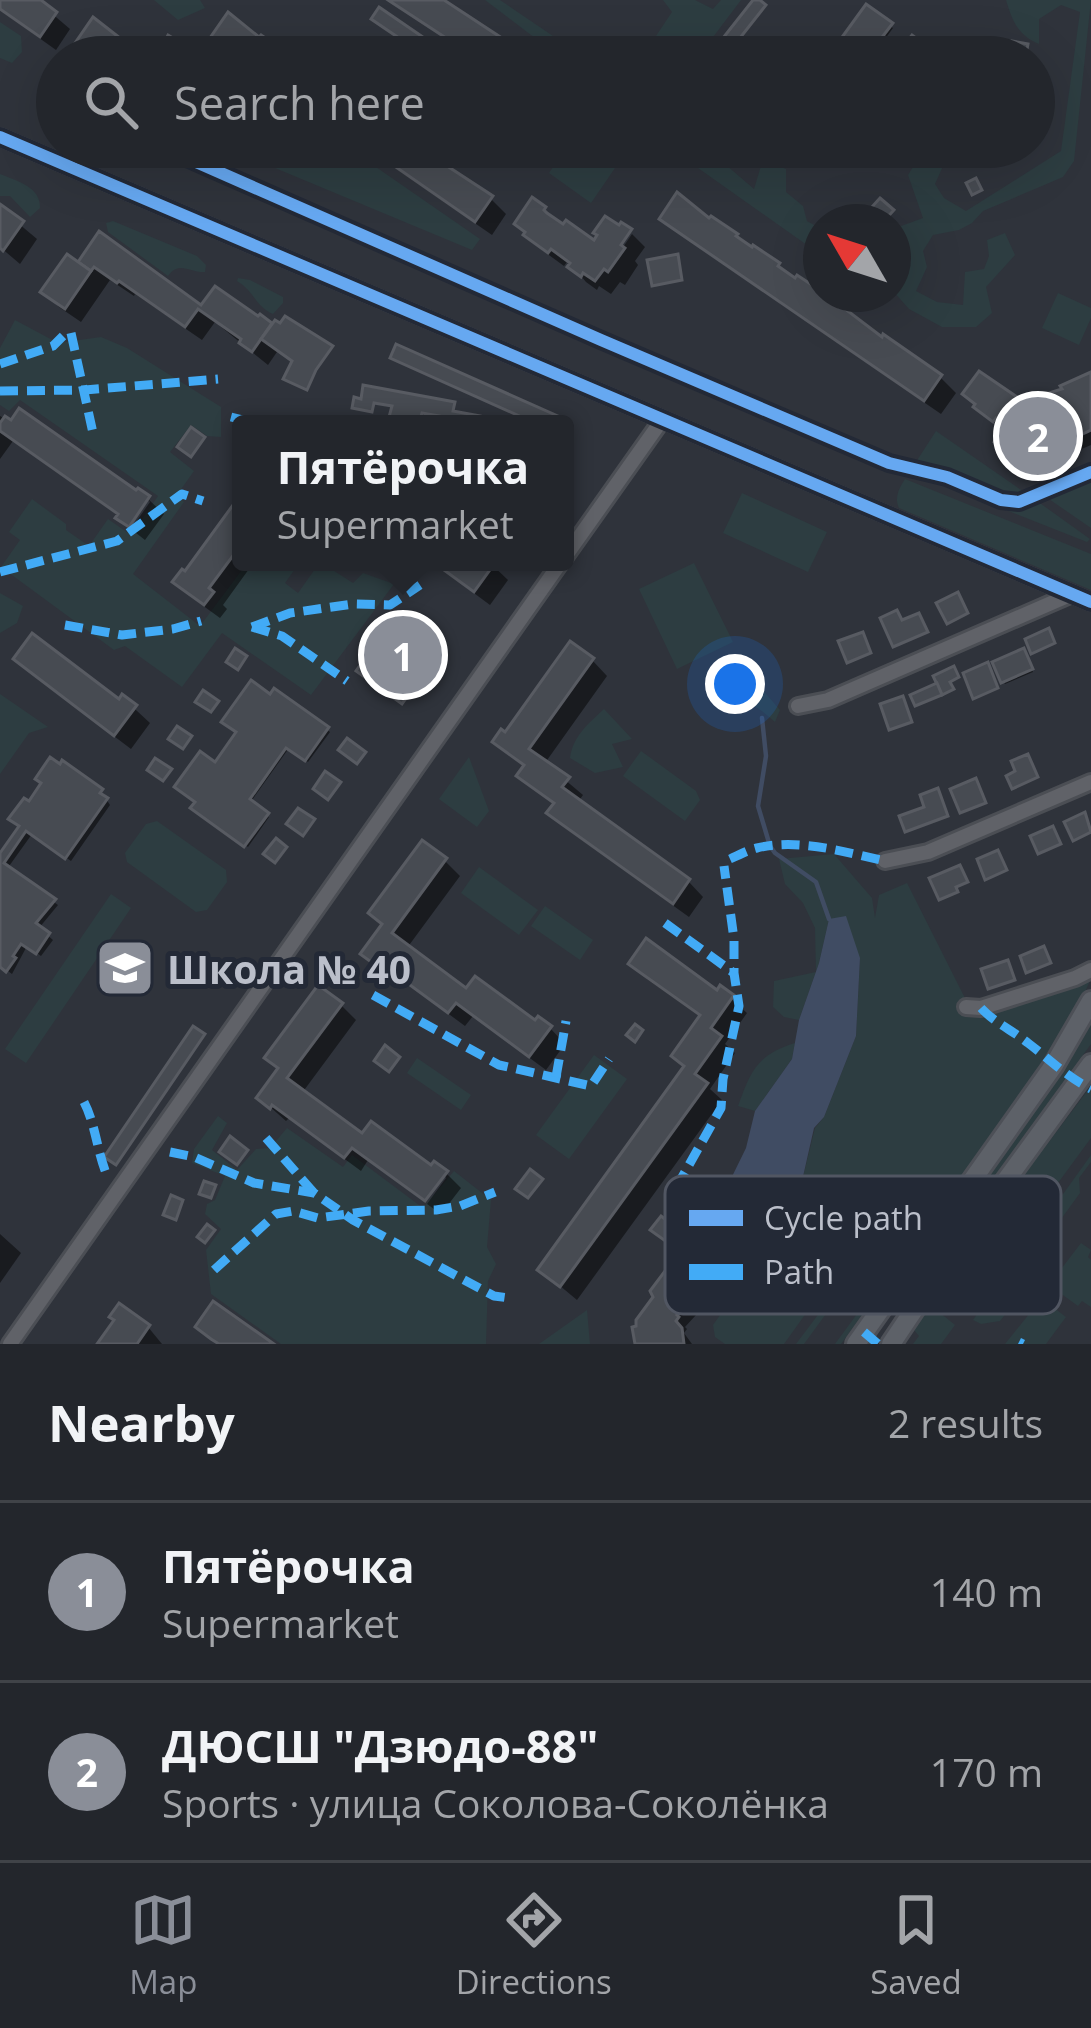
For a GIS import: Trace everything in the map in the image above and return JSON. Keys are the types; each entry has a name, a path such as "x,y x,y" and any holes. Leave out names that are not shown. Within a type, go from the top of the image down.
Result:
{"main road":[{"path":"975,1176 1054,1065 1091,1001"},
{"path":"1009,1176 1091,1064"},
{"path":"856,1344 877,1314"},
{"path":"891,1344 911,1314"}],"street":[{"path":"0,137 36,152"},
{"path":"73,168 1091,602"},
{"path":"574,543 662,419"},
{"path":"10,1344 555,571"},
{"path":"799,706 829,700 1072,594"},
{"path":"884,861 928,852 1091,782"},
{"path":"966,1007 981,1008 1091,970"}],"shaded area":[{"path":"154,0 200,0 205,8 178,20"},
{"path":"485,0 500,0 553,36 532,36"},
{"path":"663,0 695,0 713,9 721,0 741,0 714,36 656,36 672,12"},
{"path":"1006,0 1091,0 1074,161 1063,177 983,211 959,230 933,235 923,251 927,267 916,291 937,302 963,305 965,272 984,269 989,256 987,240 1005,233 1015,255 986,287 992,313 976,327 942,327 911,310 911,222 923,218 908,175 912,168 942,168 935,184 944,198 966,211 1034,168 1055,168 1055,155 1061,151 1080,12 1061,5 1039,19 1039,36 1025,36"},
{"path":"0,22 21,36 22,52 12,63 0,58"},
{"path":"275,168 377,168 480,239 472,250"},
{"path":"552,168 615,168 591,203 549,173"},
{"path":"698,168 730,168 754,189 760,168 784,168 786,192 803,206 803,242"},
{"path":"0,174 32,190 40,208 30,217 10,196 0,196"},
{"path":"113,221 197,256 206,265 205,272 181,268 168,276 108,232 106,223"},
{"path":"238,278 283,297 283,303 273,314 267,311"},
{"path":"1058,293 1091,308 1079,345 1042,328"},
{"path":"15,320 58,343 101,337 221,407 221,437 207,436 191,425 170,452 194,471 177,495 184,502 133,574 200,626 241,571 294,571 285,583 298,593 314,571 334,571 353,583 363,573 394,584 311,695 222,633 182,687 125,646 114,650 1,567 20,540 9,532 32,499 89,546 108,519 131,535 158,496 20,400 9,411 0,405 0,348"},
{"path":"936,431 1027,494 999,494 953,474 914,465"},
{"path":"909,472 1002,503 1037,501 1090,539 1087,542"},
{"path":"1091,478 1091,528 1046,497"},
{"path":"905,479 1091,554 1091,590 899,508 898,493"},
{"path":"742,493 827,532 808,572 723,533"},
{"path":"694,563 733,642 677,669 639,589"},
{"path":"0,593 23,606 17,623 0,633"},
{"path":"738,675 761,688 780,710 775,722 754,706 728,704 718,697 723,684"},
{"path":"0,694 48,727 29,733 0,774"},
{"path":"604,709 632,739 612,744 623,767 595,773 570,758 578,737"},
{"path":"641,751 696,791 700,800 685,821 623,776"},
{"path":"469,757 489,811 477,827 439,799"},
{"path":"157,821 226,870 227,882 207,910 196,912 127,862 125,853 146,824"},
{"path":"834,854 872,898 875,918 879,895 907,883 973,1014 1091,978 1072,1023 961,1176 803,1176 815,1128 824,1117 856,1036 860,958 829,919 816,972 815,928 803,903 785,884 779,859"},
{"path":"479,867 538,910 519,935 461,893"},
{"path":"111,894 131,908 26,1063 5,1049"},
{"path":"545,906 593,940 580,960 531,926"},
{"path":"816,972 799,1020 784,1017 773,1007 774,981"},
{"path":"1091,1024 1091,1044 995,1176 984,1176"},
{"path":"795,1043 792,1059 755,1111 738,1106 757,1066"},
{"path":"594,1055 627,1079 569,1159 536,1135"},
{"path":"417,1058 471,1095 461,1110 407,1073"},
{"path":"1091,1086 1091,1138 1061,1179 1023,1176"},
{"path":"218,1116 227,1123 212,1150 237,1170 256,1149 270,1148 287,1128 343,1167 352,1155 423,1208 454,1171 491,1200 487,1247 496,1264 488,1281 486,1344 281,1344 211,1294 206,1250 221,1229 205,1214 225,1176 192,1163 194,1149"},
{"path":"1091,1155 1079,1178 1080,1193 1061,1219 1061,1197"},
{"path":"1081,1243 1091,1250 1091,1307 1082,1301 1078,1306 1061,1294 1061,1269"},
{"path":"587,1310 590,1344 539,1344"},
{"path":"721,1314 805,1314 784,1344 725,1344 715,1337 713,1325"},
{"path":"819,1314 826,1314 804,1344 796,1344"},
{"path":"857,1314 863,1314 841,1344 835,1344"},
{"path":"918,1314 941,1314 955,1325 941,1344 913,1344 919,1336 910,1325"},
{"path":"977,1314 1006,1314 1000,1321 981,1324 973,1320"},
{"path":"1029,1314 1066,1317 1046,1344 1005,1344"}],"water":[{"path":"846,916 860,958 856,1036 824,1117 814,1128 803,1176 732,1176 746,1148 755,1111 792,1059 829,919"}],"building":[{"path":"0,0 41,0 57,12 39,36 0,9"},
{"path":"388,0 444,0 499,36 443,36"},
{"path":"753,0 766,5 742,36 725,36"},
{"path":"866,4 893,23 883,36 843,36"},
{"path":"379,7 421,36 396,36 371,19"},
{"path":"228,12 258,36 211,36"},
{"path":"93,17 117,36 80,36"},
{"path":"397,168 450,168 493,196 475,222"},
{"path":"976,178 982,190 972,195 966,183"},
{"path":"677,192 795,278 803,279 803,312 849,312 942,375 924,401 659,219"},
{"path":"532,197 547,213 594,240 597,235 593,233 605,216 632,229 608,272 604,269 595,281 583,273 581,277 551,249 548,253 523,235 514,224"},
{"path":"0,204 24,221 3,251 0,248"},
{"path":"99,231 201,305 215,286 272,323 252,352 198,309 185,327 119,281 78,262"},
{"path":"67,254 91,271 65,309 40,292"},
{"path":"678,254 682,280 652,286 647,260"},
{"path":"285,316 333,346 307,390 283,379 292,361 261,339 275,320 280,323"},
{"path":"396,344 556,415 517,415 390,358"},
{"path":"979,371 1023,401 1062,389 1060,386 1091,372 1091,430 1057,446 1062,458 1027,471 1021,460 994,442 1005,425 996,418 993,422 962,394"},
{"path":"363,385 455,402 453,411 475,415 390,415 392,406 374,403 372,412 352,408 354,397 361,399"},
{"path":"19,408 150,496 129,527 115,518 118,514 0,431 5,416 11,420"},
{"path":"191,427 205,437 191,457 177,447"},
{"path":"232,506 232,557 209,588 214,592 204,605 172,582"},
{"path":"445,571 489,571 474,592"},
{"path":"958,592 968,613 947,624 936,603"},
{"path":"897,610 902,620 919,613 928,632 893,647 880,618"},
{"path":"398,612 444,646 402,704 356,671"},
{"path":"1049,628 1055,643 1031,654 1025,639"},
{"path":"863,632 871,653 847,663 838,641"},
{"path":"32,633 119,699 122,694 137,705 114,736 13,659"},
{"path":"570,641 594,658 529,749 570,777 562,787 690,879 673,904 546,813 554,803 516,776 524,765 492,742 501,729 505,732"},
{"path":"235,648 247,656 238,670 226,662"},
{"path":"1024,648 1033,669 1001,683 992,662"},
{"path":"988,662 998,688 973,699 963,673"},
{"path":"954,666 959,677 950,682 954,689 942,695 933,676"},
{"path":"251,680 270,694 274,688 329,727 305,761 286,748 250,799 269,813 244,847 190,808 195,802 174,787 200,751 215,762 236,732 221,722"},
{"path":"937,683 942,695 915,706 910,695"},
{"path":"203,690 219,701 211,712 195,702"},
{"path":"903,696 912,722 889,730 880,704"},
{"path":"177,726 192,736 183,749 168,739"},
{"path":"347,738 366,752 357,764 338,750"},
{"path":"1028,754 1038,777 1012,789 1006,776 1015,771 1011,761"},
{"path":"50,757 60,764 62,760 103,789 100,793 108,798 65,859 26,831 4,863 56,899 36,923 50,933 36,954 21,944 6,972 0,967 0,853 19,826 8,819 24,798 29,801 41,783 35,779"},
{"path":"155,758 172,769 163,781 147,770"},
{"path":"325,771 341,782 328,800 313,789"},
{"path":"976,778 986,803 960,813 950,789"},
{"path":"938,788 948,816 905,832 899,816 924,807 920,795"},
{"path":"298,808 315,819 303,836 286,824"},
{"path":"1085,812 1091,832 1073,841 1064,822"},
{"path":"1053,826 1061,844 1038,854 1030,836"},
{"path":"276,838 287,847 275,863 263,854"},
{"path":"422,840 447,858 392,933 466,988 475,976 535,1020 538,1016 552,1026 529,1057 456,1003 448,1013 376,960 374,964 360,954 382,924 368,913"},
{"path":"998,850 1007,870 985,880 977,859"},
{"path":"960,865 968,882 939,900 929,878"},
{"path":"646,938 717,990 720,985 734,995 711,1028 722,1036 695,1074 708,1083 560,1287 537,1270 684,1066 671,1056 700,1015 628,964"},
{"path":"1044,946 1051,963 1026,973 1020,956"},
{"path":"1008,960 1015,980 988,989 981,969"},
{"path":"318,985 343,1003 287,1078 362,1133 371,1121 431,1165 434,1161 448,1171 425,1201 352,1148 344,1158 256,1098 278,1068 264,1058"},
{"path":"635,1024 643,1030 635,1042 626,1035"},
{"path":"193,1026 205,1034 116,1165 104,1157"},
{"path":"385,1045 400,1057 389,1072 374,1061"},
{"path":"230,1136 248,1150 237,1165 219,1152"},
{"path":"530,1169 543,1179 528,1198 515,1189"},
{"path":"204,1181 216,1185 211,1198 199,1194"},
{"path":"171,1195 183,1200 176,1220 163,1215"},
{"path":"661,1216 665,1219 664,1240 650,1230"},
{"path":"207,1224 215,1230 205,1243 197,1237"},
{"path":"665,1271 665,1314 678,1314 684,1344 635,1344 632,1327 653,1297 650,1291"},
{"path":"213,1301 274,1344 219,1344 211,1339 195,1327"},
{"path":"119,1303 150,1325 137,1344 97,1344 114,1320 109,1317"}],"waterway":[{"path":"762,718 766,756 758,806 770,846 816,882 829,919"}],"marked path":[{"path":"71,333 93,433"},
{"path":"0,364 53,346 63,336"},
{"path":"0,391 85,390 218,379"},
{"path":"0,572 117,541 182,494 203,501"},
{"path":"252,627 290,613 353,604 390,605 420,585"},
{"path":"65,625 122,635 201,621"},
{"path":"252,627 282,636 347,681"},
{"path":"730,859 757,848 789,845 885,861"},
{"path":"683,1176 721,1108 739,1006 724,866"},
{"path":"665,923 734,973"},
{"path":"373,995 499,1065 591,1086 609,1059"},
{"path":"981,1008 1091,1089"},
{"path":"556,1077 566,1021"},
{"path":"84,1102 106,1173"},
{"path":"266,1138 314,1193"},
{"path":"170,1152 194,1157 254,1183 314,1193 353,1220 494,1296 509,1298"},
{"path":"214,1270 276,1214 293,1211 318,1218 436,1210 495,1192"},
{"path":"864,1332 878,1344"},
{"path":"1019,1342 1023,1344"}],"cycle path":[{"path":"0,137 36,152"},
{"path":"73,168 1091,602"},
{"path":"210,168 889,463 1019,502 1091,472"}],"place":[{"name":"ДЮСШ \"Дзюдо-88\"","path":"1038,436"},
{"name":"Пятёрочка","path":"403,655"},
{"name":"Школа № 40","path":"125,968"}]}
